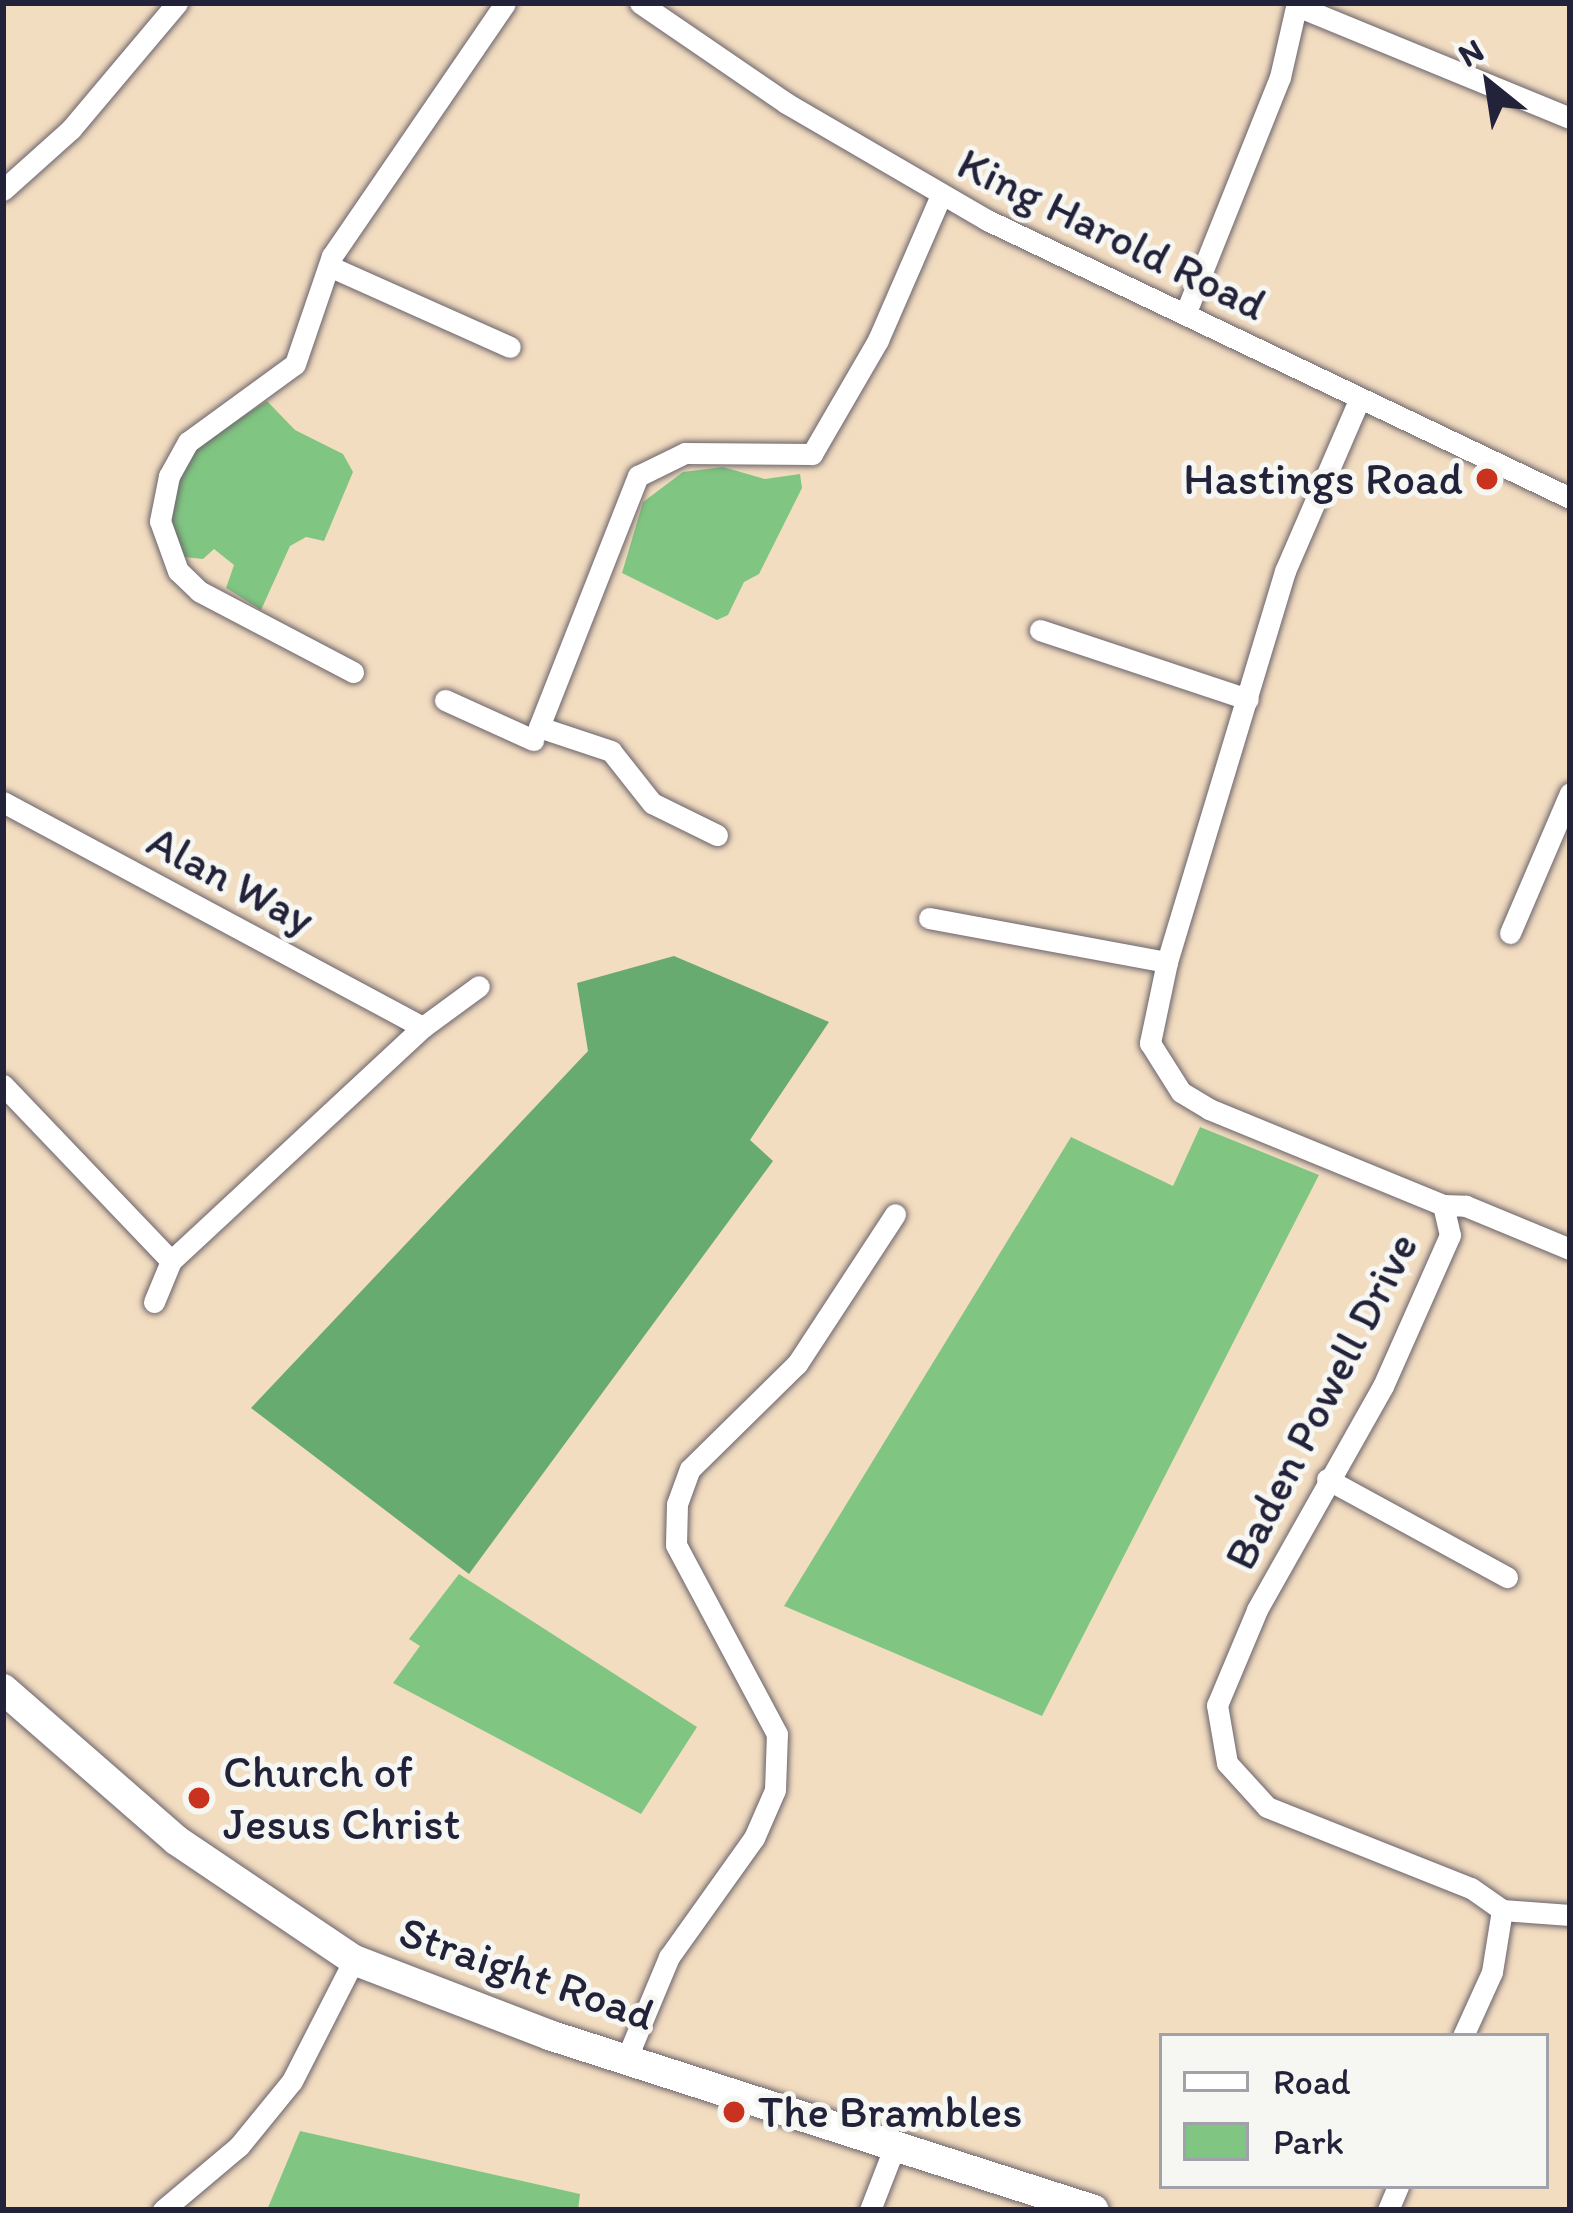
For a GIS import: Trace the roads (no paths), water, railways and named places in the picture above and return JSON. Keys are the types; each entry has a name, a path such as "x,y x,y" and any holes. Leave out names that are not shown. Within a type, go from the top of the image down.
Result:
{"street":[{"path":"3,190 71,129 177,3"},
{"path":"353,672 200,591 165,549 160,521 169,476 188,442 296,364 328,266 505,3"},
{"name":"King Harold Road","path":"640,3 786,104 941,195 1570,498"},
{"path":"1186,313 1280,77 1298,5 1570,118"},
{"path":"532,742 638,476 685,453 812,454 878,340 941,195"},
{"path":"328,266 510,347"},
{"name":"Baden Powell Drive","path":"1359,400 1285,571 1167,962 1150,1043 1181,1092 1442,1205 1450,1235 1383,1386 1328,1479 1217,1705 1227,1763 1267,1807 1471,1888 1502,1910"},
{"path":"1040,629 1248,699"},
{"path":"445,700 532,742 610,751 652,803 717,835"},
{"path":"1510,933 1570,794"},
{"name":"Alan Way","path":"3,802 423,1028"},
{"path":"929,918 1167,962"},
{"path":"154,1302 171,1261 423,1028 479,986"},
{"path":"3,1085 171,1261"},
{"path":"1442,1205 1466,1206 1570,1249"},
{"path":"628,2055 669,1958 754,1838 775,1790 778,1734 676,1545 677,1504 690,1469 797,1364 895,1214"},
{"path":"1328,1479 1507,1577"},
{"name":"Straight Road","path":"3,1689 176,1840 354,1960 549,2035 628,2055 1094,2210"},
{"path":"1464,2033 1492,1972 1502,1910 1570,1915"},
{"path":"163,2210 239,2146 292,2081 354,1960"},
{"path":"870,2210 896,2143"}],"place":[{"name":"Hastings Road","path":"1487,479"},
{"name":"Church of Jesus Christ","path":"199,1798"},
{"name":"The Brambles","path":"734,2112"}]}
